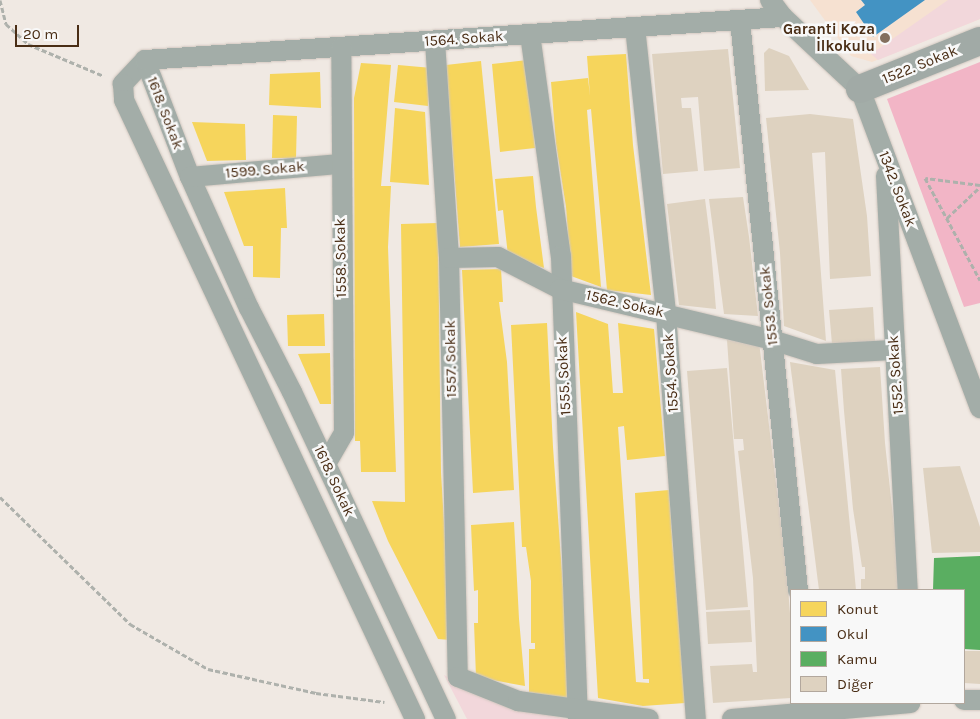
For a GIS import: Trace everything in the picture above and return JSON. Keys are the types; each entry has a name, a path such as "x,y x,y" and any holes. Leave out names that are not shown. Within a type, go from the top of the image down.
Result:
{"street":[{"name":"1342. Sokak","path":"770,0 782,17 860,89 980,408"},
{"name":"1564. Sokak","path":"145,60 782,17"},
{"name":"1553. Sokak","path":"740,21 798,589"},
{"name":"1554. Sokak","path":"635,27 666,314 696,719"},
{"name":"1555. Sokak","path":"530,34 561,256 560,289 579,714"},
{"name":"1557. Sokak","path":"435,41 449,258 458,677 518,701 579,714"},
{"name":"1522. Sokak","path":"860,89 980,41"},
{"name":"1558. Sokak","path":"326,464 344,433 340,164 341,47"},
{"name":"1618. Sokak","path":"415,719 124,100 123,84 145,60 190,177 248,308 326,464 446,719"},
{"name":"1552. Sokak","path":"886,159 893,350 908,589"},
{"name":"1599. Sokak","path":"190,177 340,164"},
{"name":"1562. Sokak","path":"449,258 498,257 560,289 772,340 817,354 893,350"},
{"path":"965,700 980,700"},
{"path":"732,719 899,704"},
{"path":"912,704 913,719"},
{"path":"579,714 649,719"}],"path":[{"path":"0,0 6,24 28,44 123,84"},
{"path":"980,186 925,178 980,280"},
{"path":"946,218 980,186"},
{"path":"0,497 10,504 130,624 208,669 380,703 406,698"}],"shaded area":[{"name":"Garanti Koza İlkokulu","path":"810,0 980,0 980,19 872,62 851,56"},
{"path":"948,0 980,0 980,19 878,60 871,54"},
{"path":"980,62 980,303 964,307 887,99"},
{"path":"444,675 495,702 566,719 467,719"}],"building: Konut":[{"path":"626,54 633,145 651,295 607,290 591,109 587,110 601,287 571,276 566,207 556,144 551,82 588,78 590,96 587,56"},
{"path":"527,60 535,148 500,152 492,64"},
{"path":"481,61 499,244 460,247 446,65"},
{"path":"361,63 391,65 381,186 391,186 388,247 396,472 361,472 360,441 355,441 354,98"},
{"path":"398,65 432,68 428,106 394,102"},
{"path":"320,72 321,108 269,105 270,74"},
{"path":"395,108 425,112 429,185 390,182"},
{"path":"273,115 297,116 296,158 272,158"},
{"path":"192,122 245,124 246,160 207,161"},
{"path":"533,176 544,268 508,256 503,210 498,211 495,179"},
{"path":"285,188 287,228 281,228 280,278 253,277 253,246 244,246 224,192"},
{"path":"438,223 441,472 451,640 438,639 388,541 372,501 405,502 401,224"},
{"path":"501,269 503,302 499,302 507,362 514,490 473,493 462,270"},
{"path":"576,312 608,324 613,393 623,393 618,323 654,329 665,456 627,460 624,426 618,427 636,682 649,683 649,679 643,679 635,493 669,490 673,552 677,552 685,703 643,706 598,698"},
{"path":"324,314 325,346 288,346 287,315"},
{"path":"547,323 553,447 571,699 529,692 529,649 535,649 535,643 531,643 531,581 526,547 522,547 511,325"},
{"path":"330,353 331,404 320,404 298,354"},
{"path":"514,522 519,619 525,686 476,677 474,623 478,623 478,590 474,591 471,525"}],"building: Okul":[{"path":"861,0 925,0 873,37 856,12 865,5"}],"building: Kamu":[{"path":"980,556 980,650 965,649 965,589 933,589 934,558"}],"building: Diğer":[{"path":"769,48 789,56 809,90 765,91 764,53"},
{"path":"728,49 740,168 704,171 698,97 681,98 682,108 691,108 698,171 663,174 652,54"},
{"path":"810,114 853,119 867,216 871,276 830,279 825,152 812,153 826,341 784,326 780,253 766,118"},
{"path":"743,197 758,316 724,314 709,199"},
{"path":"705,199 716,309 679,305 667,204"},
{"path":"873,307 875,341 832,344 829,310"},
{"path":"727,340 759,342 787,575 790,613 790,698 713,703 710,666 752,664 753,672 757,672 753,578 738,451 744,450 743,439 734,439"},
{"path":"790,362 835,370 856,589 819,589"},
{"path":"880,367 885,443 901,589 861,589 861,579 865,579 865,567 862,567 853,509 841,369"},
{"path":"727,368 748,607 706,610 687,371"},
{"path":"960,466 980,527 980,552 932,553 923,468"},
{"path":"750,610 752,642 708,644 706,612"},
{"path":"965,651 980,651 980,684 965,683"}],"place":[{"name":"Garanti Koza İlkokulu","path":"885,38"}]}
